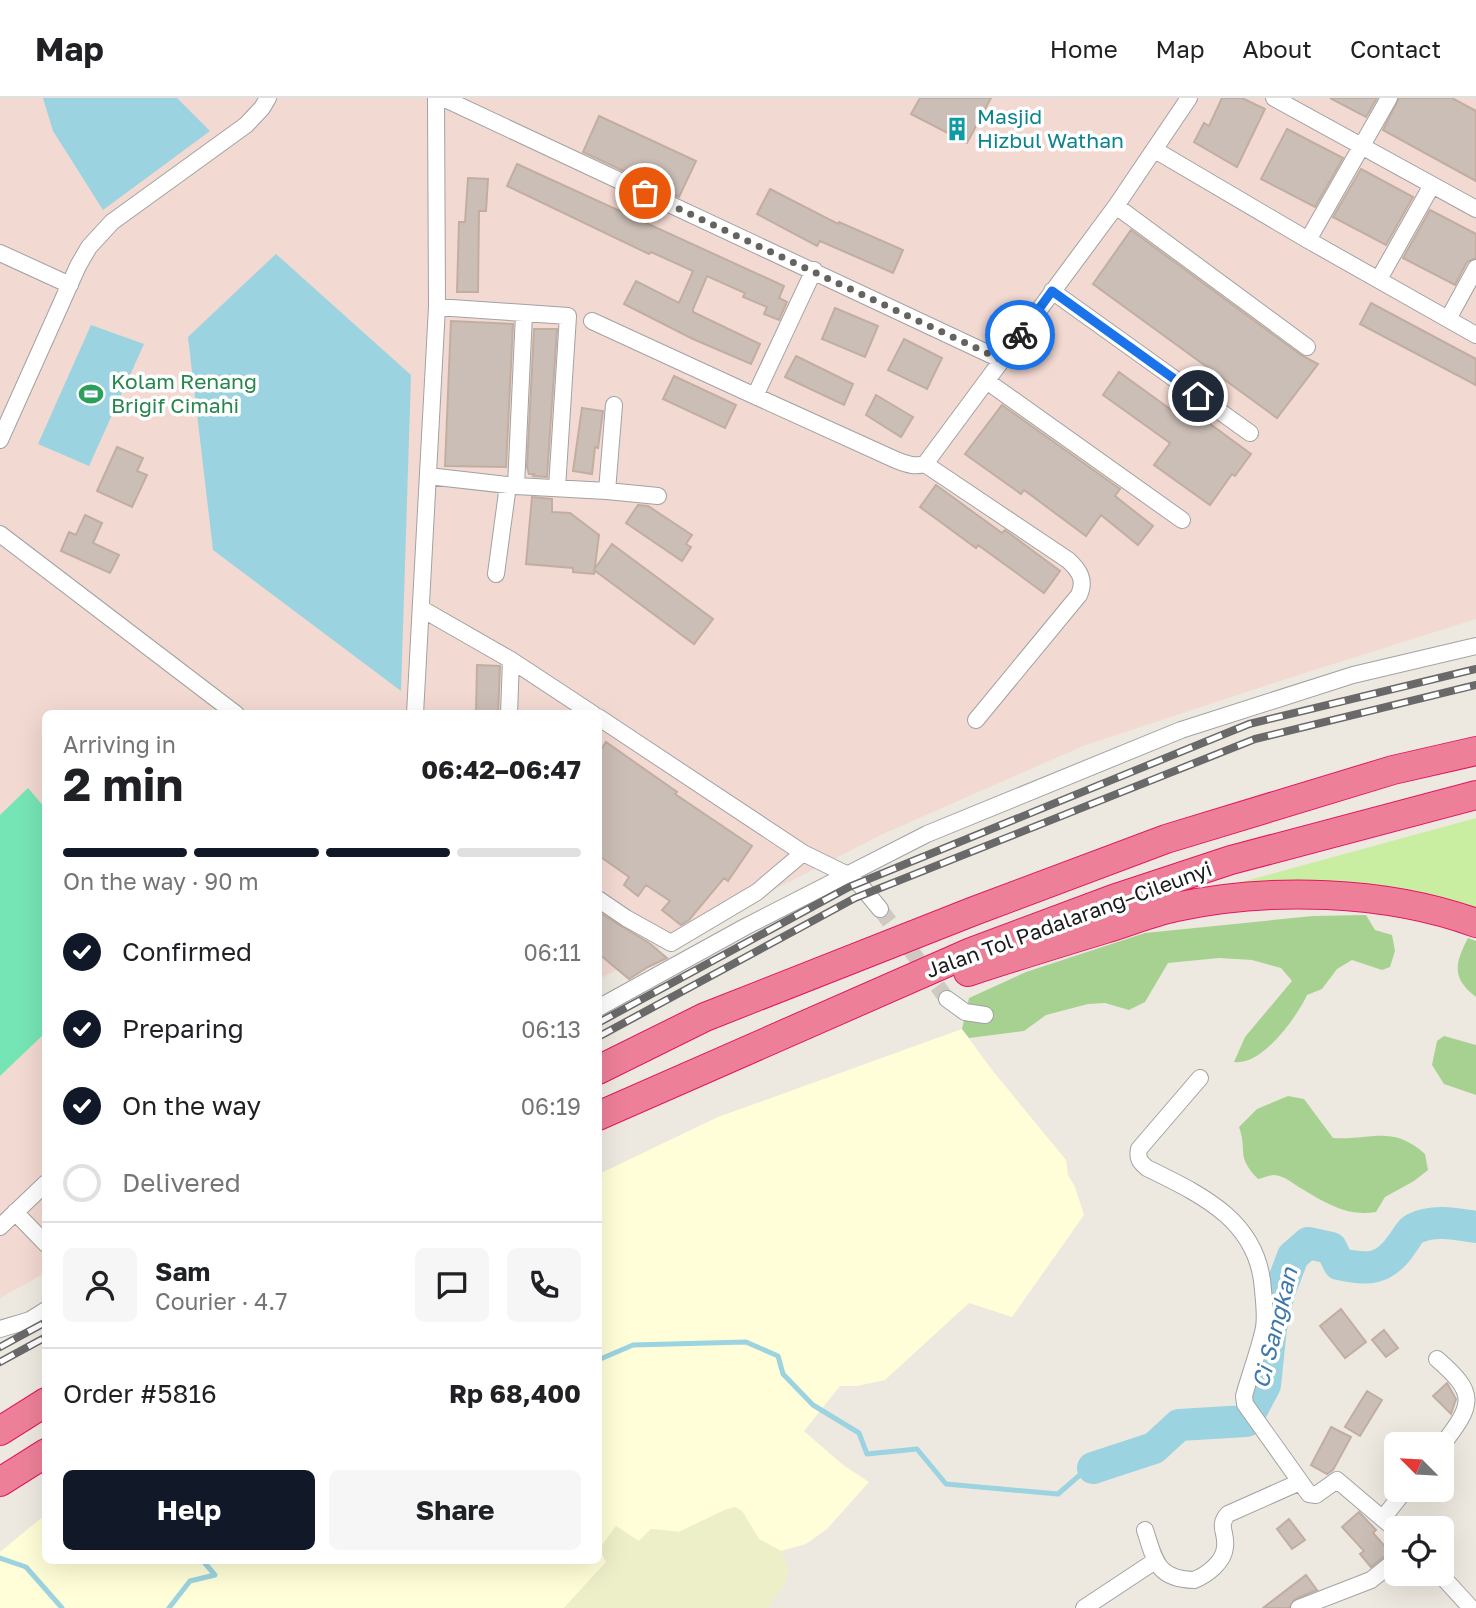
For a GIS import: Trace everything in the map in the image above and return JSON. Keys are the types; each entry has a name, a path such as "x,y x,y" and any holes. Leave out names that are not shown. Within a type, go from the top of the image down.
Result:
{"highway":[{"name":"Jalan Tol Padalarang–Cileunyi","path":"602,1068 705,1017 1166,838 1393,770 1476,751"},
{"name":"Jalan Tol Padalarang–Cileunyi","path":"602,1114 971,952 1113,899 1231,860 1476,795"},
{"path":"837,1012 1174,907 1229,898 1287,894 1340,896 1428,909 1476,923"},
{"path":"0,1430 42,1404"},
{"path":"0,1482 42,1456"}],"street":[{"path":"0,440 89,247 112,222 246,125 268,98"},
{"path":"415,710 437,307 436,98"},
{"path":"443,98 1002,360"},
{"path":"925,464 1116,205 1189,98"},
{"path":"1274,98 1476,209"},
{"path":"1308,240 1389,98"},
{"path":"1155,150 1476,335"},
{"path":"1379,279 1432,185"},
{"path":"1116,205 1307,347"},
{"path":"0,253 70,285"},
{"path":"1448,319 1476,268"},
{"path":"755,396 814,270"},
{"path":"1052,291 1250,433"},
{"path":"437,307 568,316 557,488"},
{"path":"496,574 512,485 524,314"},
{"path":"592,321 896,460 912,466 925,464 1078,569 1082,580 1079,595 976,720"},
{"path":"988,382 1182,520"},
{"path":"607,491 614,405"},
{"path":"428,476 658,496"},
{"path":"0,534 231,710"},
{"path":"422,609 512,660 587,710"},
{"path":"602,1006 745,927 927,834 1181,730 1353,675 1476,646"},
{"path":"509,710 512,660"},
{"path":"602,721 803,853 848,876 861,886 880,909"},
{"path":"602,902 671,943 757,892 803,853"},
{"path":"947,999 965,1012 976,1016 985,1015"},
{"path":"1200,1078 1139,1149 1137,1156 1147,1168 1214,1203 1248,1238 1257,1256 1263,1278 1264,1326 1244,1396 1245,1404 1312,1496 1337,1480 1383,1518 1396,1502"},
{"path":"0,1227 42,1187"},
{"path":"15,1212 42,1240"},
{"path":"0,1329 30,1320 42,1312"},
{"path":"1437,1359 1459,1374 1471,1393 1470,1406 1453,1432"},
{"path":"1145,1530 1161,1571 1174,1577 1194,1580 1214,1568 1224,1552 1222,1520 1228,1514 1300,1482"},
{"path":"1084,1608 1155,1561"},
{"path":"1299,1608 1371,1580 1384,1570"},
{"path":"1450,1586 1471,1608"}],"shaded area":[{"path":"0,98 1476,98 1476,619 1083,746 883,834 602,977 602,710 42,710 42,1275 0,1298"},
{"path":"962,1029 1066,1160 1068,1175 1084,1215 1012,1317 969,1303 885,1380 857,1386 840,1386 804,1431 843,1465 869,1482 827,1529 806,1544 781,1551 759,1539 742,1511 727,1509 679,1532 651,1529 639,1541 606,1562 564,1608 0,1608 0,1552 42,1517 42,1564 602,1564 602,1173 718,1117"},
{"path":"735,1507 742,1511 759,1539 781,1551 788,1566 787,1580 768,1608 564,1608 606,1562 602,1555 602,1545 616,1526 639,1541 651,1529 679,1532"}],"green space":[{"path":"28,788 42,804 42,1036 0,1076 0,815"},
{"path":"1476,818 1476,908 1438,897 1237,887 1238,883"},
{"path":"1366,915 1375,930 1392,935 1395,951 1390,967 1382,970 1352,960 1337,969 1322,989 1307,995 1277,1039 1255,1057 1244,1061 1234,1062 1245,1037 1292,981 1281,968 1252,960 1219,958 1168,963 1145,1002 1129,1010 1105,1003 1088,1004 1046,1015 1024,1031 969,1038 962,1029 969,998 1026,972 1145,933 1313,916"},
{"path":"1468,938 1476,941 1476,997 1462,983 1458,970 1460,955"},
{"path":"1444,1036 1476,1045 1476,1095 1444,1084 1432,1065 1437,1041"},
{"path":"1288,1096 1304,1099 1333,1138 1380,1136 1402,1139 1425,1154 1428,1170 1385,1197 1376,1212 1366,1213 1347,1211 1330,1204 1278,1176 1258,1179 1244,1159 1239,1127 1257,1109"}],"water":[{"path":"43,98 177,98 210,131 103,210 53,131"},
{"path":"276,254 411,375 401,691 213,550 188,337"},
{"name":"Kolam Renang Brigif Cimahi","path":"91,325 144,344 89,466 38,444"}],"building":[{"name":"Masjid Hizbul Wathan","path":"920,98 991,98 967,143 911,114"},
{"path":"1222,98 1242,98 1265,109 1237,167 1194,142 1204,123 1209,126"},
{"path":"1330,98 1377,98 1366,117"},
{"path":"1399,98 1452,98 1476,111 1476,181 1383,130"},
{"path":"599,116 696,161 679,197 583,152"},
{"path":"1287,129 1343,158 1315,207 1261,179"},
{"path":"517,164 784,286 779,298 787,302 779,320 764,314 767,307 743,297 745,293 707,276 693,309 693,312 760,344 751,364 693,339 624,304 636,281 679,303 693,271 651,252 649,254 507,186"},
{"path":"1361,169 1413,197 1386,245 1333,217"},
{"path":"468,178 488,179 486,211 479,211 478,292 457,292 459,222 465,222"},
{"path":"770,189 838,224 839,222 903,250 893,273 820,241 817,246 757,214"},
{"path":"1430,210 1476,234 1476,258 1467,262 1455,285 1403,258"},
{"path":"1131,230 1301,355 1318,364 1277,418 1093,284"},
{"path":"1371,303 1476,359 1476,385 1360,324"},
{"path":"835,308 878,326 865,357 822,339"},
{"path":"451,321 513,324 506,467 445,466"},
{"path":"534,329 557,329 547,477 529,474 527,467"},
{"path":"904,339 942,358 927,389 888,370"},
{"path":"796,356 853,384 844,405 785,377"},
{"path":"1119,372 1188,422 1195,413 1251,454 1235,476 1232,474 1210,505 1154,465 1170,443 1103,395"},
{"path":"674,376 736,405 725,428 663,399"},
{"path":"876,395 913,417 901,437 866,415"},
{"path":"1002,405 1120,489 1115,496 1153,526 1138,545 1101,515 1086,536 1024,490 1021,494 965,454"},
{"path":"582,408 603,411 592,474 573,471"},
{"path":"117,447 143,458 137,471 147,475 132,507 97,491"},
{"path":"936,485 1002,533 1005,530 1060,571 1044,593 920,507"},
{"path":"532,497 552,499 552,512 570,513 599,535 594,574 573,572 573,568 526,564"},
{"path":"638,505 648,506 692,535 686,544 691,547 682,561 626,523"},
{"path":"85,515 102,523 93,543 119,555 110,573 61,551 69,532 76,535"},
{"path":"612,544 713,619 694,644 594,570"},
{"path":"477,665 500,666 498,710 476,710"},
{"path":"606,742 677,792 675,794 752,846 728,881 724,878 689,920 681,925 662,910 670,901 646,885 638,896 624,885 629,877 602,858 602,748"},
{"path":"602,914 649,943 667,958 629,979 602,956"},
{"path":"1341,1309 1366,1342 1345,1358 1320,1326"},
{"path":"1384,1330 1398,1348 1386,1357 1372,1340"},
{"path":"1447,1383 1456,1399 1451,1414 1433,1396"},
{"path":"1367,1391 1382,1400 1360,1436 1345,1427"},
{"path":"1331,1427 1351,1437 1333,1470 1327,1474 1311,1465"},
{"path":"1359,1512 1376,1530 1373,1533 1384,1545 1384,1557 1371,1567 1360,1554 1364,1551 1342,1527"},
{"path":"1289,1519 1305,1540 1292,1549 1277,1529"},
{"path":"1306,1575 1317,1590 1295,1599 1289,1608 1263,1608"}],"waterway":[{"name":"Ci Sangkan","path":"1093,1468 1154,1448 1179,1425 1246,1421 1265,1385 1271,1328 1279,1293 1293,1256 1308,1243 1331,1248 1339,1264 1367,1267 1382,1264 1389,1259 1412,1231 1423,1225 1446,1223 1476,1227"},
{"name":"Ci Sangkan","path":"602,1358 633,1345 746,1342 778,1356 783,1374 813,1405 859,1433 867,1454 917,1449 946,1484 1058,1494 1081,1474 1093,1468"},
{"name":"Ci Sangkan","path":"0,1558 26,1567 62,1608"},
{"name":"Ci Sangkan","path":"169,1608 190,1581 215,1575 206,1564"}],"tunnel":[{"path":"880,909 947,999"}],"railway":[{"path":"602,1021 849,887 1249,724 1476,669"},
{"path":"602,1035 855,898 1255,739 1476,685"},
{"path":"0,1347 42,1324"},
{"path":"0,1362 42,1339"}],"way so far":[{"path":"645,193 1002,360 1020,335"}],"place":[{"name":"Masjid Hizbul Wathan","path":"957,129"},
{"name":"Kolam Renang Brigif Cimahi","path":"91,394"}],"route":[{"path":"1020,335 1052,291 1198,396"}]}
